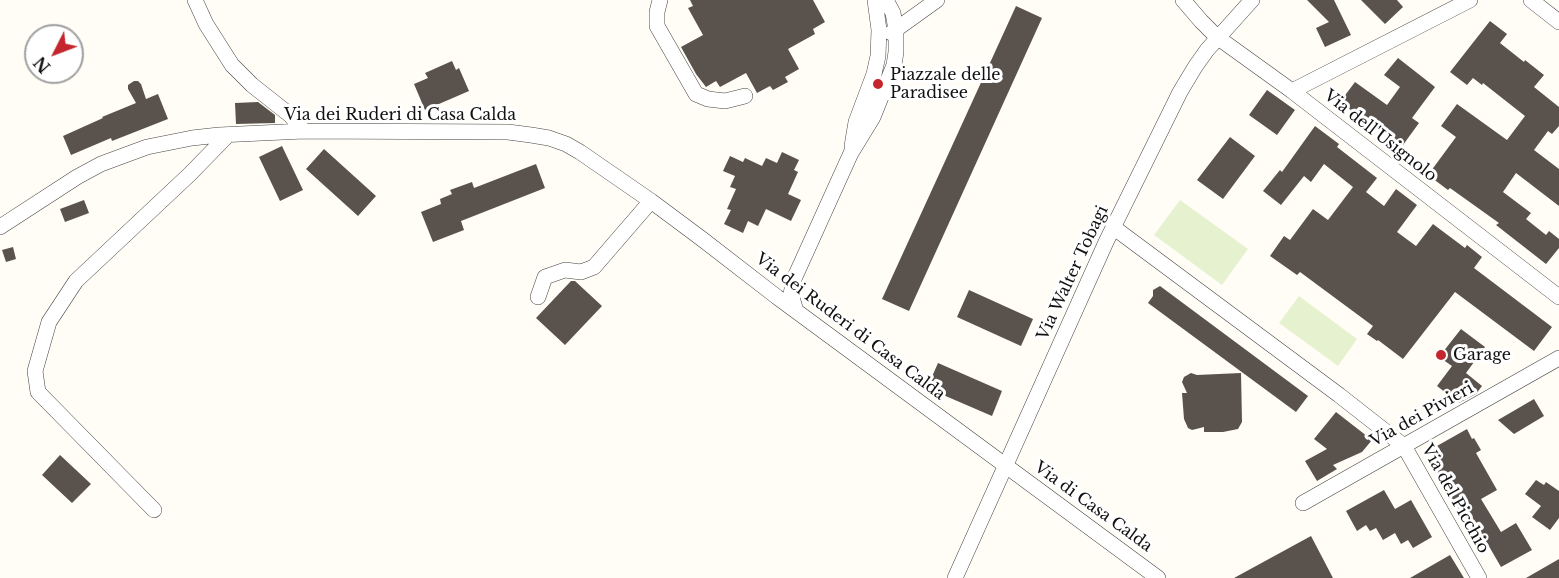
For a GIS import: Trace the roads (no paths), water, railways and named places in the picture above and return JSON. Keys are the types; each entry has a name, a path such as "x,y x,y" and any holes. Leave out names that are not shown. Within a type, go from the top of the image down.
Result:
{"street":[{"path":"195,0 206,24 232,65 252,85 290,115 304,131"},
{"path":"660,0 657,26 696,94 708,99 725,101 745,96"},
{"path":"851,153 856,122 876,64 879,39 874,0"},
{"path":"796,312 791,299 792,283 851,153 873,117 894,65 896,30 893,13 886,0"},
{"path":"879,39 896,30 937,0"},
{"name":"Via dell'Usignolo","path":"1183,0 1217,37 1292,91 1559,297"},
{"name":"Via Walter Tobagi","path":"955,578 1113,227 1180,93 1195,67 1217,37 1252,0"},
{"path":"1292,91 1470,0"},
{"path":"1531,0 1559,22"},
{"name":"Via dei Ruderi di Casa Calda","path":"0,227 77,177 112,159 172,141 203,136 304,131 508,132 539,136 559,141 580,152 651,201 796,312 1005,465"},
{"path":"154,510 38,392 35,371 49,322 76,282 228,135"},
{"path":"538,297 545,278 565,270 580,272 594,267 651,201"},
{"name":"Via del Picchio","path":"1113,227 1404,446 1479,578"},
{"name":"Via dei Pivieri","path":"1303,503 1559,358"},
{"name":"Via di Casa Calda","path":"1005,465 1158,578"}],"place":[{"name":"Piazzale delle Paradisee","path":"878,84"},
{"name":"Garage","path":"1441,355"}]}
